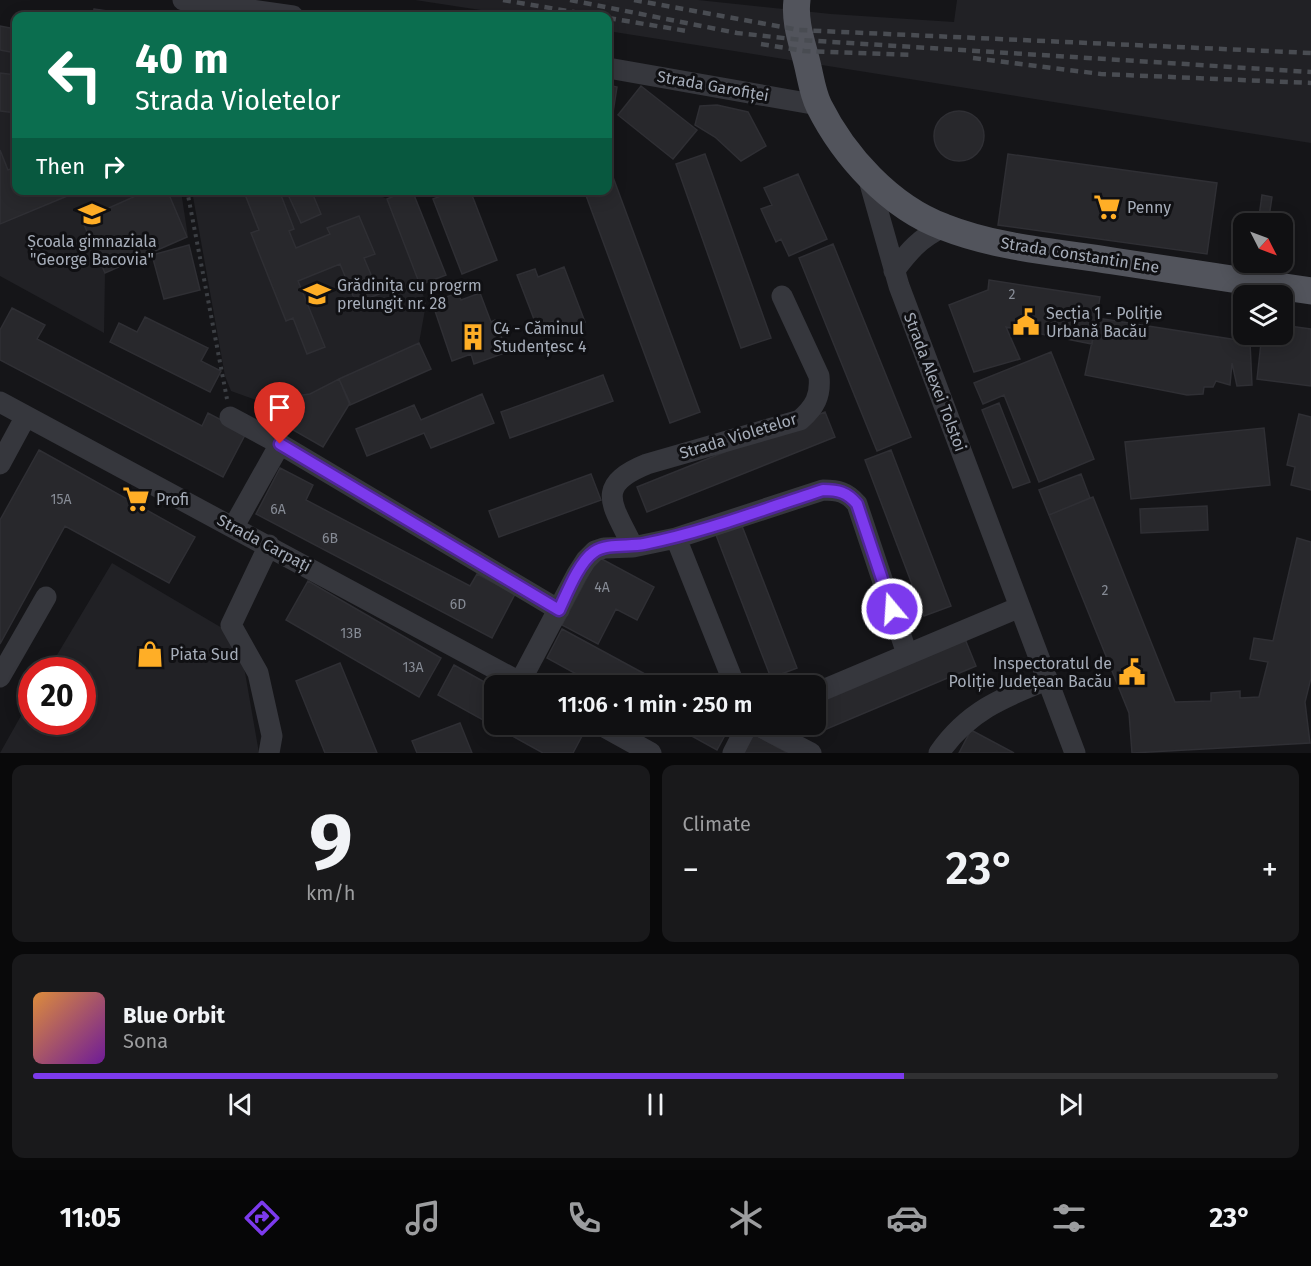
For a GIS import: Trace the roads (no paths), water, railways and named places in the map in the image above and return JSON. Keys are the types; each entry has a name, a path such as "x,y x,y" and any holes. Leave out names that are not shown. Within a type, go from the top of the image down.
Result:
{"main road":[{"name":"Strada Alexei Tolstoi","path":"792,5 818,105 840,143 866,173"},
{"name":"Strada Constantin Ene","path":"866,173 894,198 943,227 997,242 1311,291"}],"street":[{"path":"183,0 265,12"},
{"name":"Strada Garofiței","path":"612,69 818,105"},
{"name":"Strada Alexei Tolstoi","path":"866,173 894,271 1075,753"},
{"path":"894,271 908,252 926,235 943,227"},
{"name":"Strada Violetelor","path":"633,547 613,505 612,490 615,482 626,472 676,455 800,420 817,400 820,388 819,376 783,296"},
{"name":"Strada Carpați","path":"0,402 507,675"},
{"path":"0,464 26,416"},
{"path":"230,417 280,444 559,610"},
{"path":"234,526 280,444"},
{"path":"528,675 577,574 595,551 604,548 633,547 676,538 823,490 838,490 851,496 857,504 907,654"},
{"path":"676,538 731,675"},
{"path":"269,545 231,625 258,673 272,736 269,753"},
{"path":"0,677 46,597"},
{"path":"826,689 1020,607"},
{"path":"939,753 950,736 969,718 1003,698 1047,680"},
{"path":"619,735 651,753"},
{"path":"733,753 742,735"},
{"path":"776,735 811,753"}],"railway":[{"path":"503,0 574,12"},
{"path":"570,0 737,33 802,40 1311,72"},
{"path":"634,0 799,30 1311,53"},
{"path":"612,19 687,31"},
{"path":"761,44 804,51 913,55"},
{"path":"973,58 1101,74 1311,83"}],"place":[{"name":"Penny","path":"1107,207"},
{"name":"Școala gimnaziala \"George Bacovia\"","path":"92,214"},
{"name":"Grădinița cu progrm prelungit nr. 28","path":"317,294"},
{"name":"Secția 1 - Poliție Urbană Bacău","path":"1026,322"},
{"name":"C4 - Căminul Studențesc 4","path":"473,337"},
{"name":"Profi","path":"136,499"},
{"name":"Piata Sud","path":"150,654"},
{"name":"Inspectoratul de Poliție Județean Bacău","path":"1132,672"}]}
